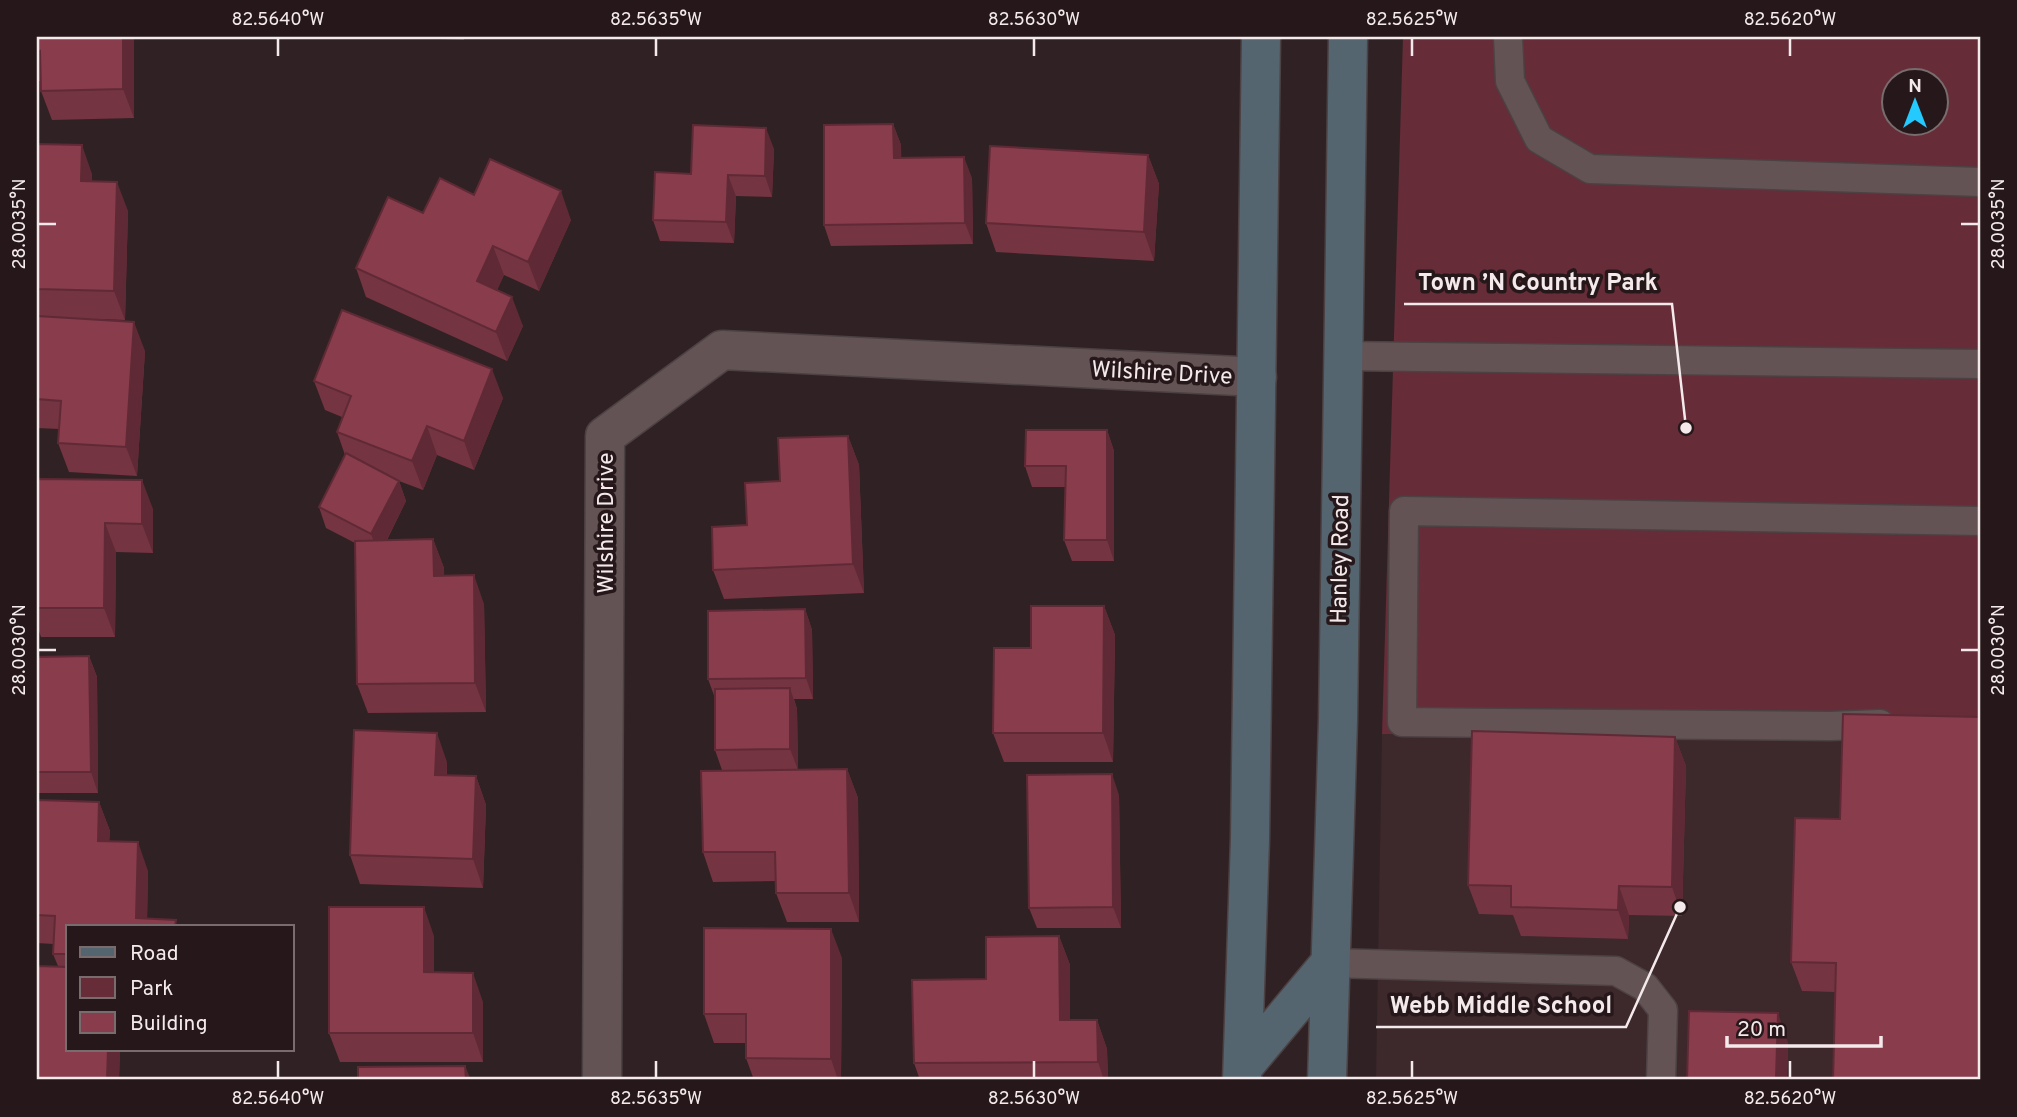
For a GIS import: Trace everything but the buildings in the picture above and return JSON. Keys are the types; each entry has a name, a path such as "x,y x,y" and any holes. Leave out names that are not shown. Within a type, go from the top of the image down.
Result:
{"main road":[{"path":"1242,1074 1250,839 1261,37"},
{"name":"Hanley Road","path":"1327,1080 1338,720 1348,37"},
{"path":"1242,1074 1330,963"}],"street":[{"name":"Wilshire Drive","path":"602,1080 605,436 722,350 1257,377"}],"lane":[{"path":"1508,37 1510,81 1539,139 1590,169 1980,182"},
{"path":"1343,356 1980,364"},
{"path":"1911,723 1830,726 1402,722 1404,511 1980,521"},
{"path":"1330,963 1616,971 1645,987 1663,1010 1661,1080"}],"shaded area":[{"path":"1980,733 1980,1080 1376,1080 1382,734"}],"green space":[{"path":"1403,37 1980,37 1980,733 1382,734"}],"place":[{"name":"Town ’N Country Park","path":"1686,428"},
{"name":"Webb Middle School","path":"1680,907"}]}
